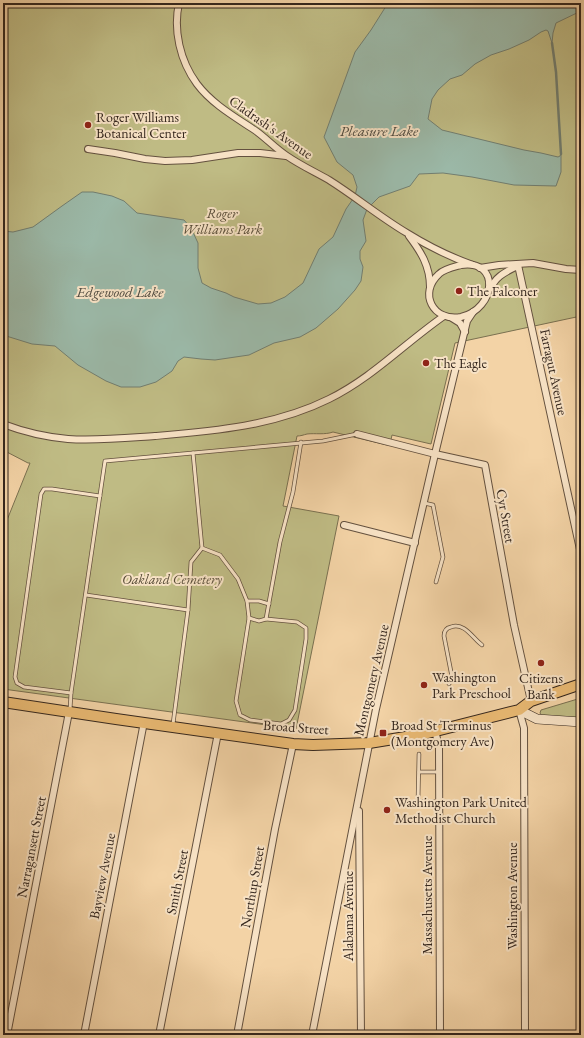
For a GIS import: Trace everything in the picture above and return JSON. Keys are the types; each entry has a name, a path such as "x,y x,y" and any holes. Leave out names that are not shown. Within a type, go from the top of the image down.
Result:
{"main road":[{"name":"Broad Street","path":"3,702 293,744 312,745 369,743 424,734 519,710 531,701 581,684"},
{"path":"519,710 537,719 581,722"}],"street":[{"name":"Cladrash's Avenue","path":"179,3 176,15 176,26 180,46 187,67 203,91 216,103 260,134 286,156 330,181 407,233 442,252 473,265"},
{"path":"88,149 150,160 165,161 192,160 238,153 260,152 286,156"},
{"name":"Cladrash's Avenue","path":"407,233 421,252 427,264 430,278 429,295"},
{"path":"480,268 499,265 533,264 581,270"},
{"path":"465,332 460,323 455,319 438,313 433,308 429,295 432,283 441,272 457,266 473,265 480,268 488,278 490,287 489,293"},
{"path":"3,424 48,437 88,440 142,437 233,427 290,415 329,400 344,391 373,372 433,324 447,317 461,317 473,312 482,304 497,277 518,265"},
{"name":"Farragut Avenue","path":"518,265 581,554"},
{"name":"Montgomery Avenue","path":"312,1035 369,743 467,321 473,312"},
{"name":"Cyr Street","path":"356,434 485,465 514,625 531,701"},
{"path":"344,525 415,543"},
{"name":"Washington Avenue","path":"519,710 524,728 525,1035"},
{"name":"Narragansett Street","path":"7,1035 69,712"},
{"name":"Bayview Avenue","path":"84,1035 144,722"},
{"name":"Massachusetts Avenue","path":"435,731 439,746 440,1035"},
{"name":"Smith Street","path":"159,1035 218,733"},
{"name":"Northup Street","path":"237,1035 275,829 293,744"},
{"name":"Alabama Avenue","path":"359,797 361,1035"}],"lane":[{"path":"69,712 105,461 323,441 356,434"},
{"path":"266,619 280,542 293,492 301,442"},
{"path":"173,727 188,610 191,562 202,548 193,453"},
{"path":"71,693 24,688 17,683 15,677 41,494 44,489 52,489 100,496"},
{"path":"424,503 432,505 443,557 436,582"},
{"path":"202,548 220,555 238,579 247,601 249,618 236,701 240,715 250,720 281,724 289,720 295,710 306,640 306,628 297,622 266,619 259,621 249,618"},
{"path":"86,595 188,610"},
{"path":"247,601 260,601 269,604"},
{"path":"449,684 452,678 444,636 444,632 447,628 450,626 461,627 473,635 477,642 482,645"},
{"path":"419,754 418,801 438,802"},
{"path":"419,772 439,772"}],"green space":[{"name":"Roger Williams Park","path":"3,3 581,3 581,316 455,343 431,444 392,435 390,444 387,445 333,432 297,436 283,506 339,516 296,729 3,689 3,530 30,463 3,450"},
{"path":"581,698 581,718 542,716 540,713 541,710"}],"water":[{"path":"388,3 581,3 581,11 556,23 552,43 548,31 546,30 529,40 491,55 475,64 462,75 450,79 438,90 432,99 428,119 442,130 558,157 561,154 561,172 556,186 514,185 443,173 419,174 410,186 379,197 367,209 363,220 366,241 360,251 360,259 363,267 361,281 338,309 316,328 300,337 274,343 249,355 215,360 184,357 178,361 172,371 156,382 140,387 121,387 106,381 78,365 55,346 32,344 3,335 3,231 13,232 33,227 82,192 93,192 112,196 124,201 137,213 184,220 191,228 198,243 198,268 202,283 211,288 258,304 271,303 285,297 303,283 319,249 333,237 346,209 355,196 357,187 353,175 337,162 324,137 355,52"}],"waterway":[{"path":"552,43 556,72 561,154"}],"place":[{"name":"Roger Williams Botanical Center","path":"88,125"},
{"name":"The Falconer","path":"459,291"},
{"name":"The Eagle","path":"426,363"},
{"name":"Citizens Bank","path":"541,663"},
{"name":"Washington Park Preschool","path":"424,685"},
{"name":"Broad St Terminus (Montgomery Ave)","path":"383,733"},
{"name":"Washington Park United Methodist Church","path":"387,810"}],"water label":[{"name":"Pleasure Lake","path":"379,131"},
{"name":"Edgewood Lake","path":"120,292"}],"park label":[{"name":"Oakland Cemetery","path":"172,579"}]}
